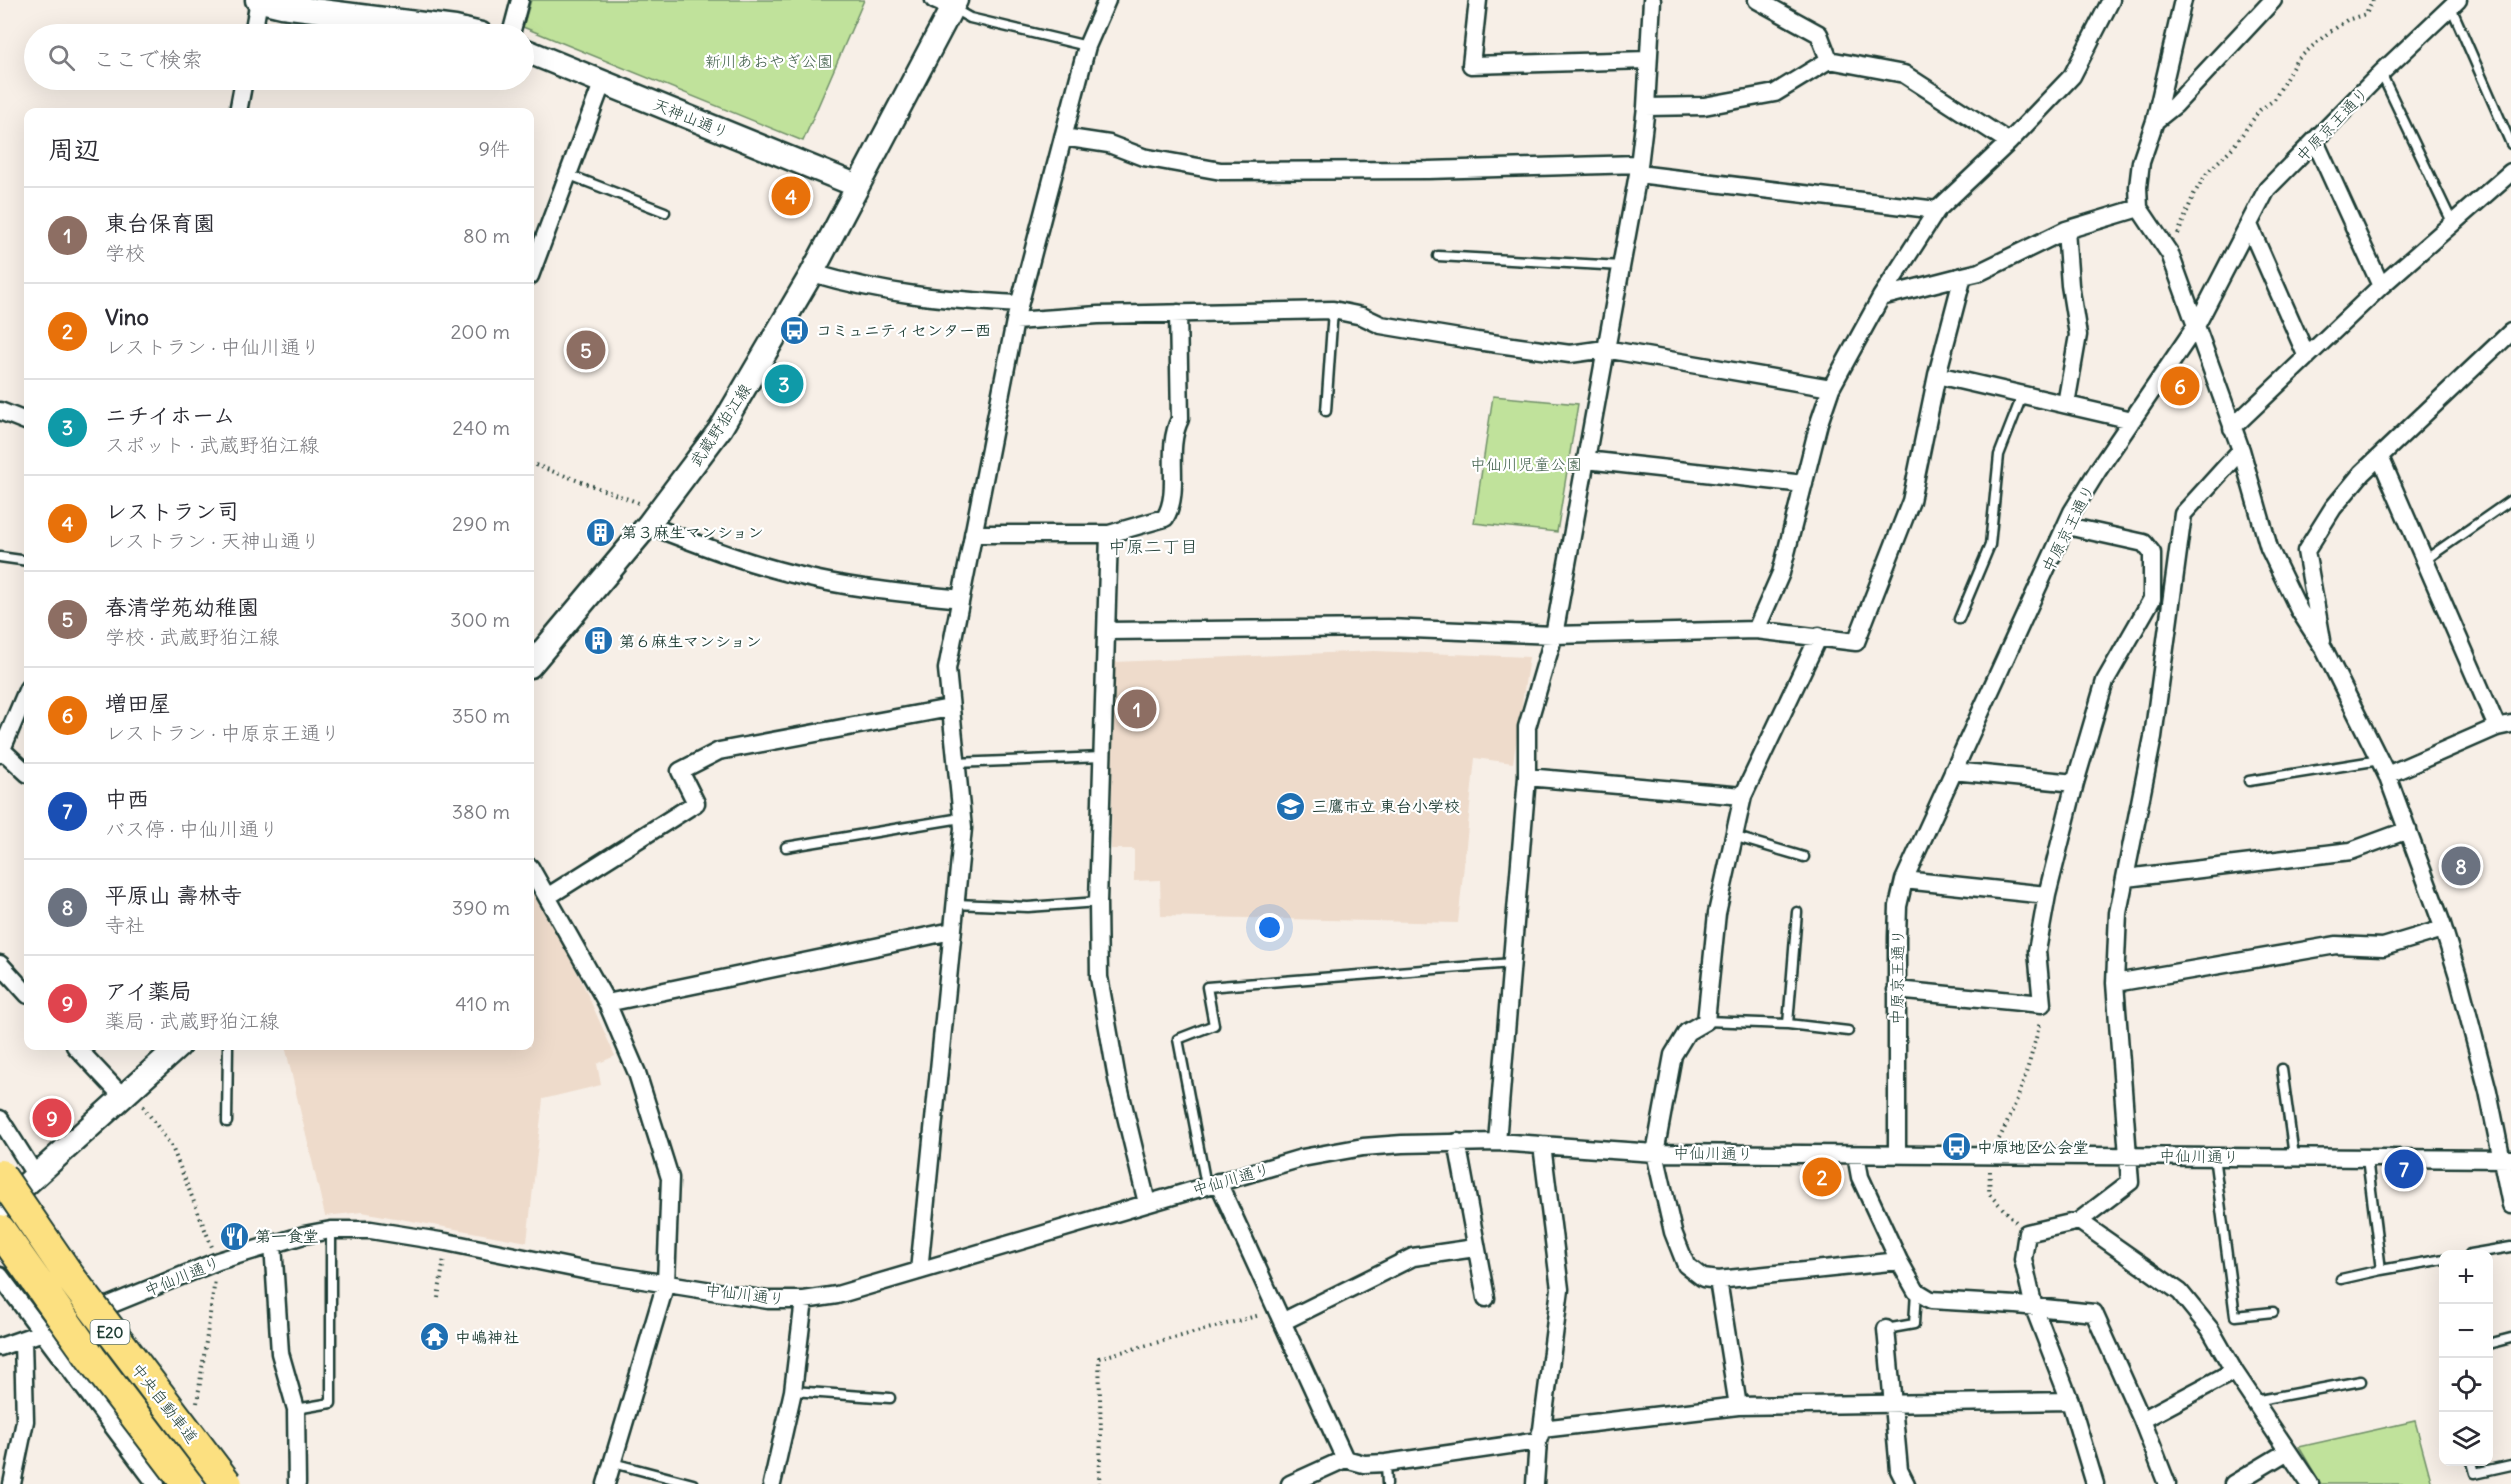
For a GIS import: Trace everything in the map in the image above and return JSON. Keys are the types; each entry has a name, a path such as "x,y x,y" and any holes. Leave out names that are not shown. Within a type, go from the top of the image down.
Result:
{"highway":[{"name":"中央自動車道","path":"0,1175 70,1277 227,1484"},
{"name":"中央自動車道","path":"0,1230 84,1349 187,1484"}],"main road":[{"path":"258,0 427,24"},
{"name":"武蔵野狛江線","path":"534,661 654,518 721,428 812,273 858,186 947,3"},
{"name":"天神山通り","path":"534,54 858,186"},
{"path":"0,1208 175,1050"}],"street":[{"path":"254,24 258,0"},
{"path":"514,24 520,0"},
{"path":"919,1271 963,828 947,669 1017,312 1087,46 1107,0"},
{"path":"1478,0 1471,65 1648,60"},
{"path":"1497,1142 1527,777 1527,727 1554,635 1622,266 1646,107 1652,0"},
{"path":"1756,0 1818,34 1829,60"},
{"path":"1756,630 1781,573 1818,423 1832,388 1881,297 1937,210 2009,142 2072,76 2111,0"},
{"path":"2183,0 2155,121 2141,162 2138,187 2139,208 2170,254 2241,450 2269,548 2299,610 2324,649 2384,768 2408,830 2443,929 2488,1091 2506,1159 2511,1205"},
{"path":"2155,121 2175,105 2273,0"},
{"name":"中原京王通り","path":"1896,1154 1898,906 1904,880 2072,512 2196,326 2267,189 2381,73 2454,4"},
{"path":"1646,107 1704,106 1775,93 1829,60 1904,74 2009,142"},
{"path":"534,265 603,81"},
{"path":"239,108 242,90"},
{"path":"1063,137 1109,144 1143,157 1221,171 1638,169 1937,210"},
{"path":"2315,141 2381,286"},
{"path":"2232,428 2381,286 2511,172"},
{"path":"1881,297 1980,272 2066,230 2139,208"},
{"path":"2249,225 2307,357"},
{"path":"2066,230 2070,285 2079,335 2066,404"},
{"path":"812,273 858,286 908,296 1017,312 1098,315 1333,310 1362,316 1381,325 1477,341 1570,354 1605,349 1832,388"},
{"path":"1106,631 1388,628 1554,635 1756,630 1856,642 1911,501 1937,375 1963,276"},
{"path":"973,534 1109,534 1165,518 1172,507 1173,433 1180,419 1178,313"},
{"path":"2324,649 2306,551 2333,508 2362,473 2511,332"},
{"path":"1937,375 2132,420"},
{"path":"0,411 24,420"},
{"path":"2095,1484 2070,1401 2034,1308 2023,1259 2027,1233 2079,1221 2130,1182 2115,983 2118,913 2153,737 2183,514 2241,450"},
{"path":"2380,457 2425,561 2504,726 2384,768"},
{"path":"1586,460 1804,484"},
{"path":"654,518 745,561 801,577 861,588 960,599"},
{"path":"1896,990 2042,1004 2037,951 2047,895 2075,783 2105,681 2152,598 2152,554 2144,543 2067,526"},
{"path":"1109,534 1098,902 1099,977 1117,1078 1147,1203"},
{"path":"1819,636 1743,796 1717,913 1706,1021 1687,1032 1673,1055 1654,1153 1674,1232 1686,1265 1703,1278 1718,1280 1899,1261"},
{"path":"24,697 1,750 24,770"},
{"path":"547,897 696,803 680,771 719,751 950,708"},
{"path":"1953,771 2075,783"},
{"path":"1527,777 1743,796"},
{"path":"2126,878 2351,851 2408,830"},
{"path":"534,874 607,1003 637,1073 670,1178 666,1283 606,1484"},
{"path":"1904,880 2047,895"},
{"path":"2115,983 2336,945 2383,947 2443,929"},
{"path":"607,1003 952,931"},
{"path":"0,964 24,991"},
{"path":"79,1050 123,1097"},
{"path":"0,1119 36,1176"},
{"path":"1457,1142 1486,1298"},
{"name":"中仙川通り","path":"0,1347 23,1340 218,1262 273,1244 331,1230 371,1230 446,1242 593,1272 768,1300 804,1300 837,1295 1302,1158 1363,1147 1497,1142 1654,1153 2506,1159"},
{"path":"1535,1484 1560,1289 1542,1145"},
{"path":"1856,1155 1860,1177 1899,1261 1916,1291 1931,1300 2094,1313 2142,1420 2167,1484"},
{"path":"1212,1184 1280,1316 1345,1459"},
{"path":"2079,1221 2180,1292 2210,1329 2234,1371 2310,1484"},
{"path":"273,1244 280,1353 296,1409 297,1484"},
{"path":"1280,1316 1413,1257 1475,1248"},
{"path":"0,1276 156,1484"},
{"path":"1718,1280 1738,1406"},
{"path":"772,1484 793,1391 804,1300"},
{"path":"1886,1329 1899,1470 1906,1484"},
{"path":"12,1484 25,1421 23,1340"},
{"path":"2142,1420 2234,1371"},
{"path":"1290,1484 1345,1459 1364,1464 1386,1462 1540,1435 1738,1406 2070,1401"},
{"path":"2233,1484 2288,1450"}],"lane":[{"path":"947,3 970,18 1087,46"},
{"path":"2454,4 2511,144"},
{"path":"2381,73 2452,222"},
{"path":"567,174 665,212"},
{"path":"1438,256 1622,266"},
{"path":"1326,411 1333,310"},
{"path":"1959,619 1990,545 1999,455 2022,396"},
{"path":"2425,561 2511,500"},
{"path":"0,557 24,560"},
{"path":"955,764 1102,757"},
{"path":"2249,781 2384,768"},
{"path":"786,847 961,818"},
{"path":"1733,836 1804,857"},
{"path":"954,904 1028,907 1098,902"},
{"path":"1788,1024 1797,912"},
{"path":"1212,1184 1178,1039 1214,1025 1207,987 1512,963"},
{"path":"1706,1021 1788,1024 1848,1031"},
{"path":"226,1122 228,1050"},
{"path":"2282,1069 2294,1156"},
{"path":"2214,1156 2235,1316 2273,1312"},
{"path":"2367,1158 2381,1270"},
{"path":"296,1409 331,1403 331,1230"},
{"path":"2493,1250 2511,1247"},
{"path":"2341,1279 2439,1260"},
{"path":"1886,1329 1914,1324 1916,1291"},
{"path":"2493,1343 2511,1338"},
{"path":"2254,1401 2361,1381"},
{"path":"793,1391 890,1398"},
{"path":"1386,1462 1387,1484"},
{"path":"613,1463 693,1484"},
{"path":"2473,1466 2475,1473 2511,1465"}],"path":[{"path":"2186,216 2194,194 2207,173 2233,147 2260,110 2274,100 2296,61 2347,20 2366,14 2373,0"},
{"path":"534,465 654,518"},
{"path":"2027,1233 1989,1194 1991,1155 2013,1112 2029,1068 2042,1004"},
{"path":"123,1097 138,1100 172,1147 218,1262 196,1411"},
{"path":"438,1298 446,1242"},
{"path":"1099,1484 1101,1436 1099,1358 1280,1316"}],"shaded area":[{"name":"三鷹市立 東台小学校","path":"1374,651 1529,657 1513,763 1475,758 1458,923 1161,916 1160,880 1134,881 1134,849 1111,849 1114,662"},
{"path":"534,888 582,982 615,1056 597,1064 601,1085 543,1099 527,1242 362,1212 325,1216 286,1050 534,1050"}],"green space":[{"name":"新川あおやぎ公園","path":"531,0 864,0 803,141 534,31 534,24 524,24"},
{"name":"中仙川児童公園","path":"1493,396 1578,404 1557,532 1474,523"},
{"path":"2415,1421 2432,1484 2321,1484 2299,1447"}],"place":[{"name":"レストラン司","path":"791,196"},
{"name":"コミュニティセンター西","path":"795,330"},
{"name":"春清学苑幼稚園","path":"586,350"},
{"name":"ニチイホーム","path":"784,384"},
{"name":"増田屋","path":"2180,386"},
{"name":"第３麻生マンション","path":"600,532"},
{"name":"第６麻生マンション","path":"598,641"},
{"name":"東台保育園","path":"1137,709"},
{"name":"三鷹市立 東台小学校","path":"1291,806"},
{"name":"平原山 壽林寺","path":"2461,866"},
{"name":"アイ薬局","path":"52,1118"},
{"name":"中原地区公会堂","path":"1956,1147"},
{"name":"中西","path":"2404,1169"},
{"name":"Vino","path":"1822,1177"},
{"name":"第一食堂","path":"234,1236"},
{"name":"中嶋神社","path":"434,1337"}],"district":[{"name":"中原二丁目","path":"1153,546"}]}
